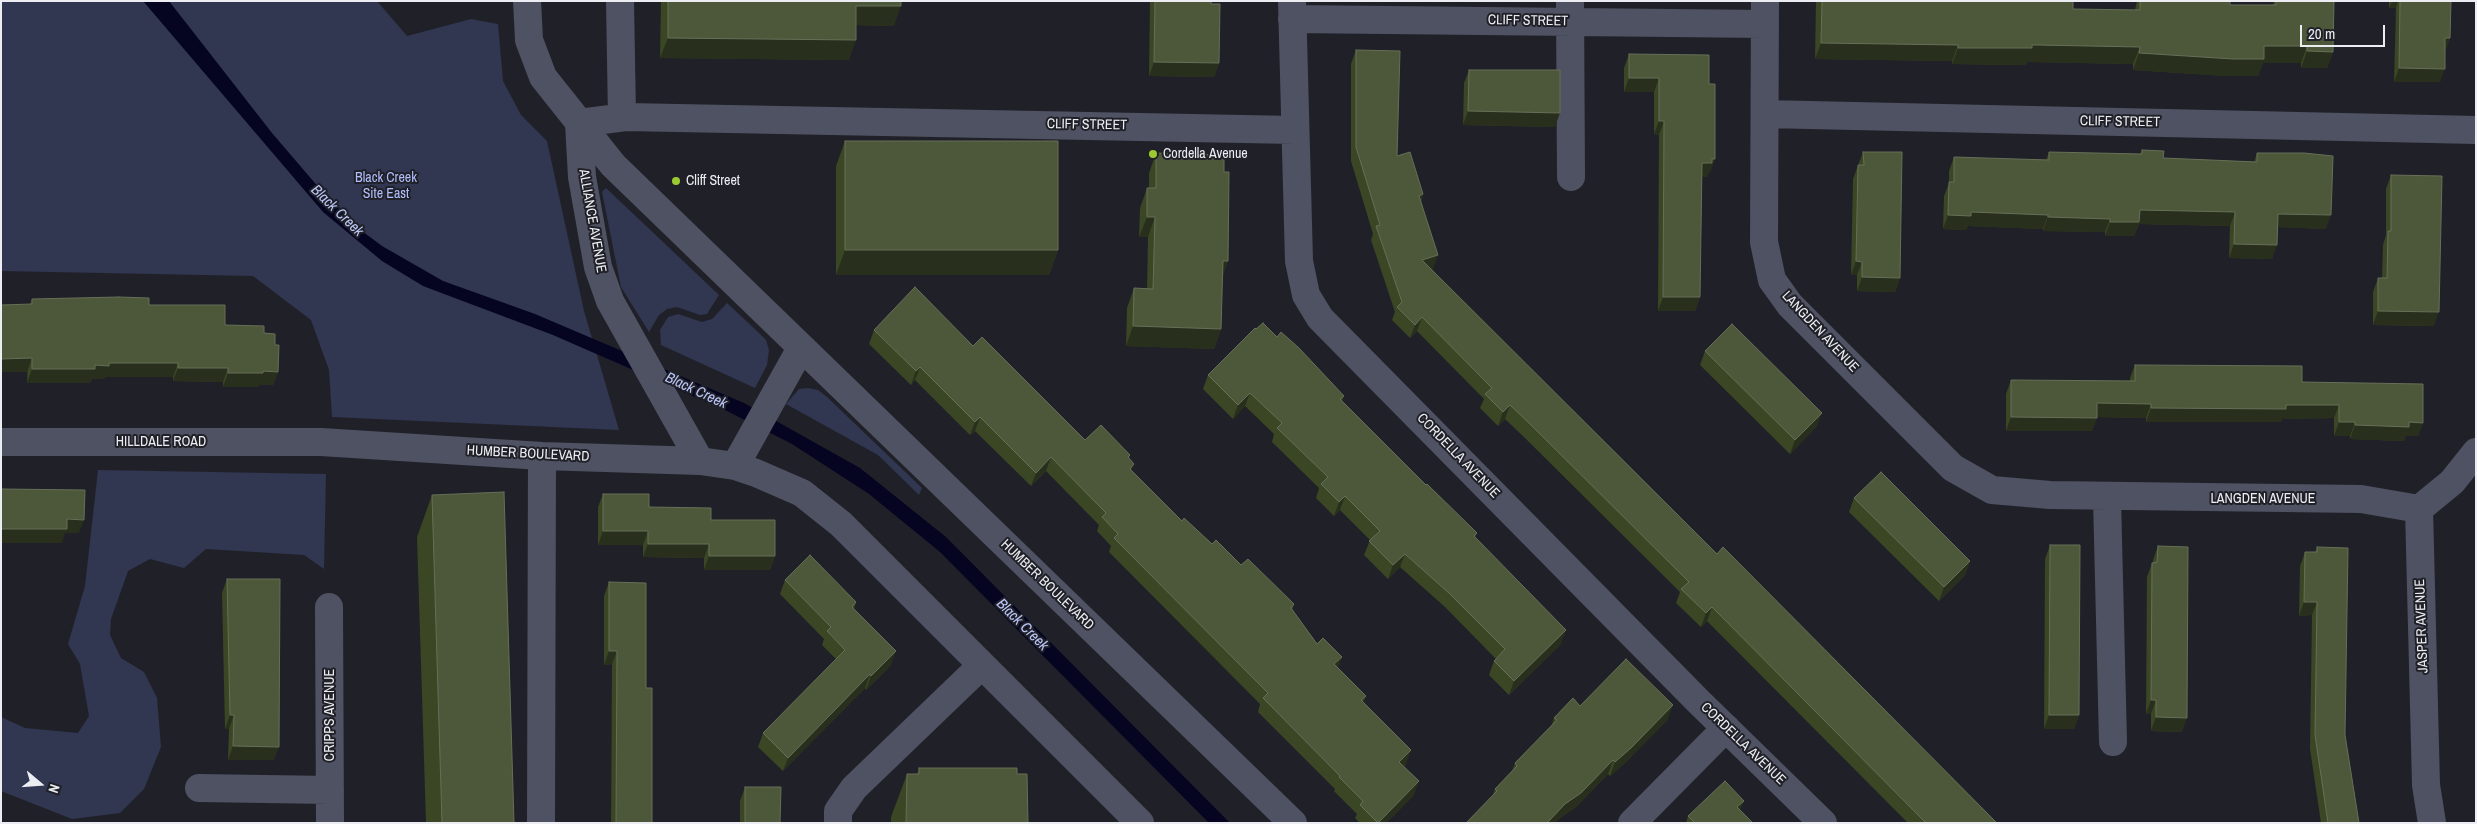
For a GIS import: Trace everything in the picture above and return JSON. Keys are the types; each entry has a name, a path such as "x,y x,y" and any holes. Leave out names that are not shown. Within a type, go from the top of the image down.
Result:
{"street":[{"path":"527,1 529,40 543,77 579,123"},
{"path":"620,1 622,117"},
{"name":"CLIFF STREET","path":"1292,10 1765,12"},
{"name":"CORDELLA AVENUE","path":"1292,10 1299,261 1306,295 1320,318 1822,823"},
{"path":"1570,12 1571,177"},
{"name":"LANGDEN AVENUE","path":"1765,12 1764,242 1772,280 1790,304 1953,468 1992,490 2107,498 2361,500 2418,509"},
{"name":"CLIFF STREET","path":"1765,114 2476,130"},
{"name":"CLIFF STREET","path":"579,123 622,117 1294,130"},
{"name":"ALLIANCE AVENUE","path":"579,123 582,177 598,268 610,301 621,322 700,461"},
{"name":"HUMBER BOULEVARD","path":"579,123 613,165 1294,823"},
{"path":"735,466 801,348"},
{"name":"HILLDALE ROAD","path":"1,442 321,442"},
{"name":"HUMBER BOULEVARD","path":"321,442 542,456 700,461 735,466 768,477 802,493 841,524 1140,823"},
{"path":"2418,509 2452,482 2476,452"},
{"path":"542,456 542,823"},
{"path":"2107,498 2113,742"},
{"name":"JASPER AVENUE","path":"2418,509 2426,785 2432,823"},
{"name":"CRIPPS AVENUE","path":"329,607 330,823"},
{"path":"838,823 838,811 854,788 982,665"},
{"path":"1632,823 1726,728"},
{"path":"199,788 330,790"}],"green space":[{"name":"Black Creek Site East","path":"1,1 377,1 407,36 471,19 498,24 503,81 521,115 547,141 584,311 619,430 332,417 329,370 311,320 253,276 1,271"},
{"path":"606,188 719,295 707,314 700,315 677,307 667,309 659,315 649,332 621,287 602,192"},
{"path":"727,303 766,340 769,350 767,365 755,388 661,345 660,330 668,317 678,314 702,322 712,319"},
{"path":"799,389 818,390 827,397 922,488 919,495 878,455 786,404"},
{"path":"98,470 326,474 324,569 304,555 206,549 184,568 150,559 128,571 111,619 110,635 121,658 144,672 157,698 161,747 144,789 120,813 72,819 1,791 1,717 25,728 78,733 89,716 80,664 68,644 85,586"}],"water":[{"name":"Black Creek","path":"143,1 169,1 272,133 326,196 362,231 382,246 443,281 535,314 744,403 860,468 946,537 1230,823 1209,823 940,552 869,494 792,444 727,411 553,335 423,286 382,261 323,212"}],"building":[{"path":"668,1 901,1 901,6 856,6 856,40 668,38"},
{"path":"1155,1 1211,1 1211,4 1220,4 1219,63 1154,62"},
{"path":"1822,1 2073,1 2073,9 2140,10 2140,1 2230,1 2230,5 2276,5 2276,1 2334,1 2333,52 2307,51 2307,46 2264,46 2264,59 2233,59 2139,53 2140,47 2032,45 2032,48 1958,48 1958,45 1821,43"},
{"path":"2400,1 2451,1 2450,38 2445,38 2445,69 2399,68"},
{"path":"1356,50 1400,51 1397,156 1410,152 1423,194 1419,196 1438,255 1422,260 1717,554 1723,547 1997,823 1926,823 1712,607 1706,613 1681,589 1689,582 1530,424 1510,405 1503,412 1485,394 1492,388 1422,317 1415,325 1397,307 1402,302 1376,226 1380,225 1356,147"},
{"path":"1629,54 1709,55 1709,84 1715,84 1715,159 1712,159 1712,163 1702,163 1700,297 1663,297 1664,121 1659,121 1659,78 1629,78"},
{"path":"1469,70 1560,70 1560,113 1468,111"},
{"path":"845,141 1058,141 1058,250 845,250"},
{"path":"2142,150 2164,151 2163,158 2257,162 2257,153 2304,153 2333,156 2331,215 2278,214 2277,245 2234,244 2235,212 2140,210 2139,222 2110,222 2110,219 1971,212 1971,216 1948,215 1949,182 1954,182 1954,157 2049,160 2049,152 2142,154"},
{"path":"1863,152 1902,152 1900,278 1862,277 1862,262 1856,261 1858,165 1864,165"},
{"path":"1156,153 1224,155 1224,172 1229,172 1228,261 1223,261 1221,329 1133,326 1134,288 1153,289 1155,217 1147,217 1147,188 1156,188"},
{"path":"2391,175 2442,176 2439,312 2378,311 2378,278 2387,278 2388,231 2391,231"},
{"path":"915,287 973,346 982,337 1085,440 1101,425 1130,455 1128,457 1134,464 1130,469 1182,521 1184,518 1212,544 1216,540 1241,565 1248,559 1294,604 1291,608 1317,644 1323,638 1342,657 1334,664 1366,696 1361,700 1411,750 1399,762 1419,781 1378,823 1360,805 1363,801 1340,776 1263,698 1268,693 1114,538 1118,534 1102,517 1106,513 1051,457 1036,473 980,417 975,422 920,367 916,371 874,330"},
{"path":"149,298 149,305 225,305 225,325 264,326 264,333 275,334 275,345 279,345 278,372 228,373 228,368 178,368 178,363 109,363 109,366 95,365 95,369 32,369 32,358 1,359 1,305 32,304 32,299"},
{"path":"1263,323 1277,337 1281,332 1299,348 1344,396 1340,399 1477,533 1474,536 1566,630 1514,681 1494,661 1505,649 1450,594 1405,554 1393,565 1369,541 1380,531 1345,496 1339,502 1321,484 1328,477 1277,428 1282,423 1250,393 1238,405 1208,375 1255,328"},
{"path":"1732,324 1822,413 1795,440 1705,351"},
{"path":"2135,365 2302,366 2302,382 2423,384 2423,423 2409,422 2409,427 2355,425 2355,422 2339,422 2339,405 2286,405 2286,409 2151,408 2151,404 2097,403 2097,418 2011,417 2011,380 2135,381"},
{"path":"1881,472 1970,561 1944,587 1854,498"},
{"path":"1,489 85,490 84,520 67,519 67,529 1,529"},
{"path":"504,492 514,823 442,823 432,495"},
{"path":"603,494 649,494 649,507 711,508 711,520 775,520 775,556 709,556 709,544 648,544 648,531 603,531"},
{"path":"2050,545 2080,545 2079,715 2049,715"},
{"path":"2158,546 2188,547 2187,718 2156,717 2156,700 2151,700 2152,563 2157,562"},
{"path":"2317,547 2348,548 2345,735 2359,823 2328,823 2315,735 2317,602 2304,602 2305,552 2317,552"},
{"path":"810,555 856,602 852,607 896,651 871,676 870,674 788,758 763,733 845,650 827,631 831,627 785,580"},
{"path":"227,579 280,579 279,747 233,746 234,715 230,715"},
{"path":"609,582 646,583 646,688 652,688 652,823 616,823 617,651 609,651"},
{"path":"1626,659 1673,705 1631,748 1615,762 1613,760 1581,793 1565,804 1547,823 1466,823 1497,791 1495,789 1517,766 1515,763 1557,720 1554,718 1573,698 1580,706"},
{"path":"919,768 1017,768 1017,774 1027,774 1028,823 906,823 907,774 919,774"},
{"path":"1725,781 1744,801 1737,807 1753,823 1695,823 1688,816"},
{"path":"745,787 781,787 780,823 745,823"}],"place":[{"name":"Cordella Avenue","path":"1153,154"},
{"name":"Cliff Street","path":"676,181"}]}
